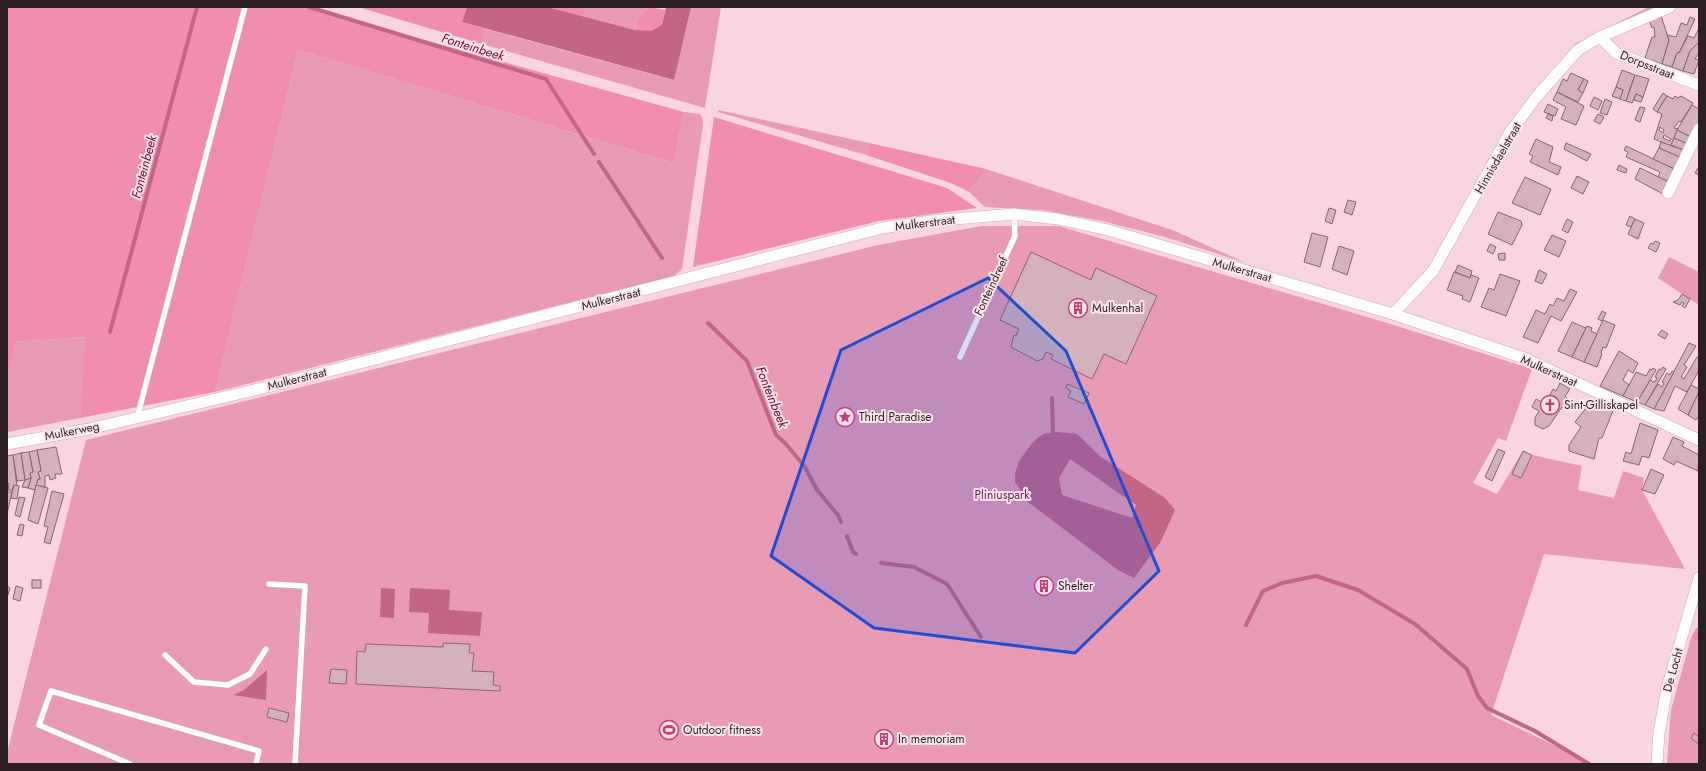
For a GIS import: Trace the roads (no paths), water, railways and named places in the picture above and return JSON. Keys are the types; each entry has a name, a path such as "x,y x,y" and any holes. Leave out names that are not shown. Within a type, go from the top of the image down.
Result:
{"street":[{"name":"Hinnisdaelstraat","path":"1393,314 1433,271 1511,131 1538,95 1578,50 1600,37 1670,7"},
{"name":"Dorpsstraat","path":"1600,37 1616,53 1699,85"},
{"path":"1668,193 1699,129"},
{"name":"Mulkerstraat","path":"137,418 615,298 882,228 931,221 1014,214 1058,219 1108,230 1393,314 1524,358 1699,440"},
{"name":"Mulkerweg","path":"7,444 137,418"},
{"name":"De Locht","path":"1657,764 1659,733 1667,688 1699,578"}],"lane":[{"path":"137,418 245,7"},
{"name":"Fonteindreef","path":"960,357 1015,236 1014,214"},
{"path":"270,584 305,586 295,764"},
{"path":"165,655 194,682 228,685 250,674 266,649"},
{"path":"130,764 39,725 51,691 259,751 256,764"}],"waterway":[{"name":"Fonteinbeek","path":"110,332 197,7"},
{"name":"Fonteinbeek","path":"309,7 546,79 594,154"},
{"name":"Fonteinbeek","path":"599,162 662,258"},
{"name":"Fonteinbeek","path":"708,323 747,361 776,435 785,443 805,467 817,490 838,515 841,522"},
{"path":"1052,398 1053,433"},
{"name":"Fonteinbeek","path":"847,536 853,552 856,554"},
{"name":"Fonteinbeek","path":"881,563 914,567 947,584 981,637"},
{"path":"1246,625 1263,591 1282,583 1316,576 1358,590 1415,624 1467,669 1478,696 1487,708 1535,731 1589,764"}],"place":[{"name":"Mulkenhal","path":"1078,308"},
{"name":"Sint-Gilliskapel","path":"1550,405"},
{"name":"Third Paradise","path":"845,417"},
{"name":"Shelter","path":"1044,586"},
{"name":"Outdoor fitness","path":"669,730"},
{"name":"In memoriam","path":"884,739"}],"park label":[{"name":"Pliniuspark","path":"1002,495"}]}
